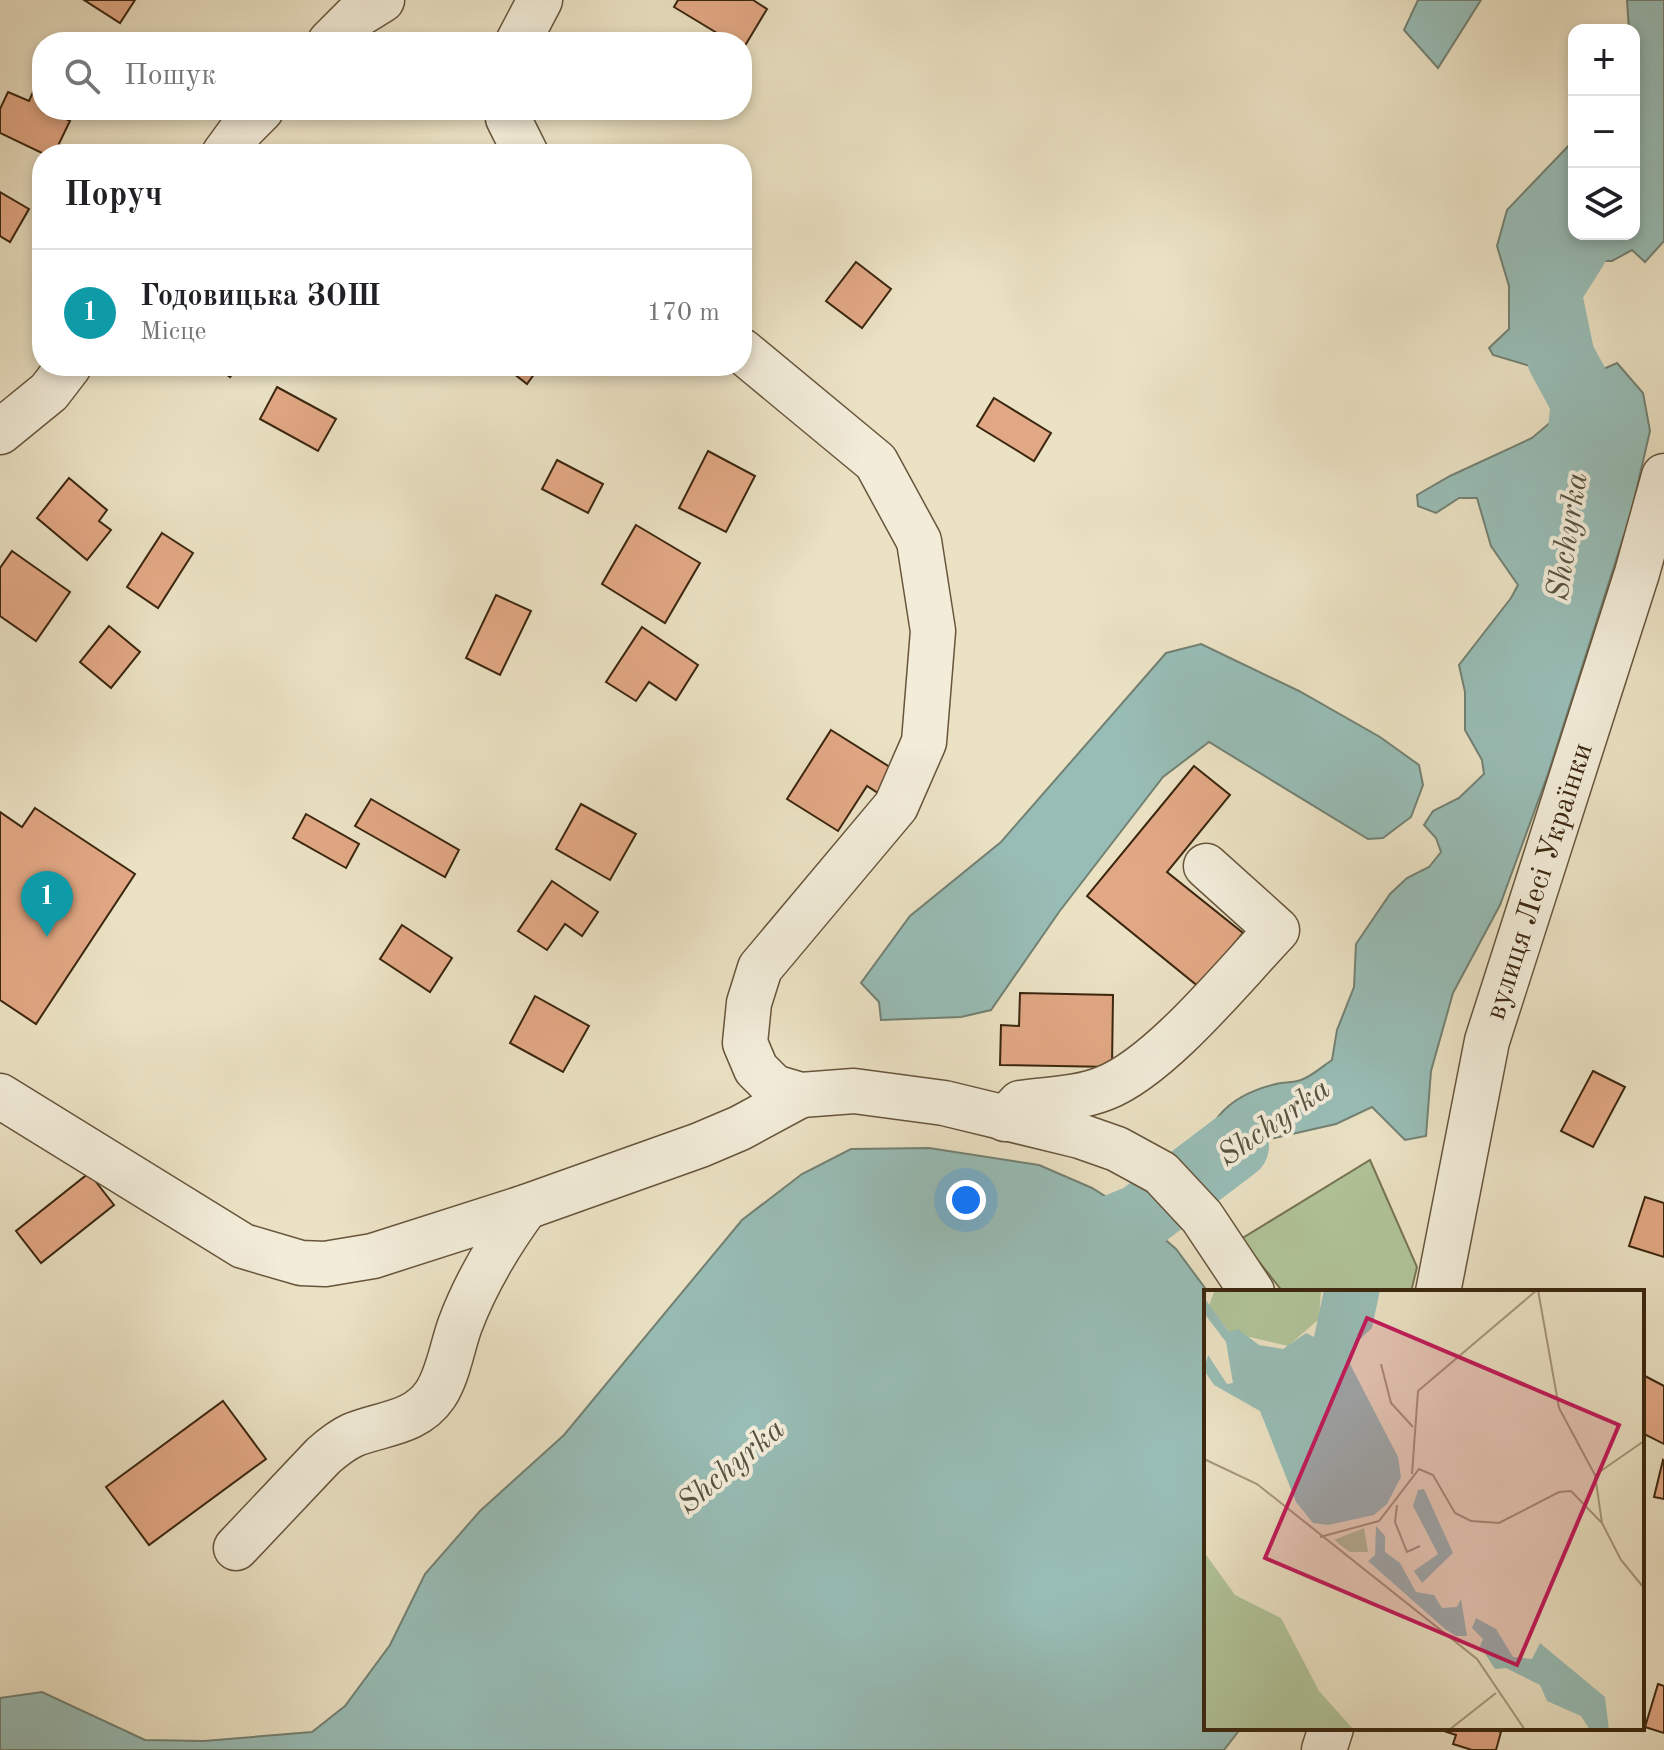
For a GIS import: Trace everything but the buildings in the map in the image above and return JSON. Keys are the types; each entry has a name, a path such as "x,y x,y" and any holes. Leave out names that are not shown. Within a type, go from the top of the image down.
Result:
{"street":[{"path":"523,32 540,0"},
{"path":"231,144 251,120"},
{"path":"509,120 521,144"},
{"path":"752,359 876,462 919,541 933,631 924,742 896,806 760,968 749,1003 745,1043 756,1069 774,1087 801,1095 854,1091 944,1103 1080,1136 1117,1149 1161,1173 1202,1217 1251,1290"},
{"path":"0,432 49,392 61,376"},
{"name":"вулиця Лесі Українки","path":"1438,1290 1487,1041 1637,573 1664,476"},
{"path":"1005,1119 1020,1103 1085,1095 1109,1087 1127,1075 1167,1045 1277,930 1206,866"},
{"path":"0,1096 243,1246 290,1260 325,1264 373,1256 526,1207 727,1134 801,1095"},
{"path":"236,1548 338,1443 354,1434 405,1420 421,1410 435,1395 479,1281 497,1248 526,1207"},
{"path":"1324,1750 1330,1730"}],"green space":[{"path":"1370,1160 1417,1267 1411,1290 1281,1290 1241,1239"}],"water":[{"path":"1418,0 1481,0 1438,68 1404,30"},
{"path":"1627,0 1664,0 1664,241 1645,262 1632,250 1612,261 1598,261 1570,313 1570,336 1561,358 1530,366 1493,355 1489,348 1509,329 1509,286 1497,246 1507,210 1568,146 1568,240 1640,240 1640,24 1629,24"},
{"path":"1617,363 1643,393 1650,431 1631,513 1548,774 1500,905 1453,993 1431,1071 1426,1136 1405,1140 1372,1107 1336,1124 1266,1140 1230,1180 1196,1175 1211,1127 1230,1105 1257,1090 1305,1078 1332,1060 1337,1030 1354,987 1356,944 1390,894 1407,878 1429,867 1441,852 1436,838 1424,825 1433,811 1459,798 1484,774 1482,760 1465,730 1465,692 1459,665 1518,585 1491,546 1477,498 1459,498 1436,513 1418,506 1417,495 1532,438 1558,416 1574,382"},
{"path":"1201,644 1299,691 1380,737 1419,765 1423,785 1411,817 1383,838 1368,839 1209,742 1163,777 1059,912 991,1010 961,1017 881,1020 879,1002 861,983 910,916 1001,842 1166,653"},
{"path":"929,1148 1039,1165 1092,1188 1140,1218 1176,1249 1207,1290 1204,1290 1204,1730 1239,1730 1224,1750 0,1750 0,1698 42,1692 145,1740 204,1741 312,1732 345,1706 390,1645 425,1574 480,1511 564,1435 742,1220 802,1174 851,1149"}],"waterway":[{"name":"Shchyrka","path":"1577,474 1585,402 1561,358 1547,291 1579,240"},
{"name":"Shchyrka","path":"1052,1254 1140,1218 1235,1146"}],"place":[{"name":"Годовицька ЗОШ","path":"47,937"}]}
